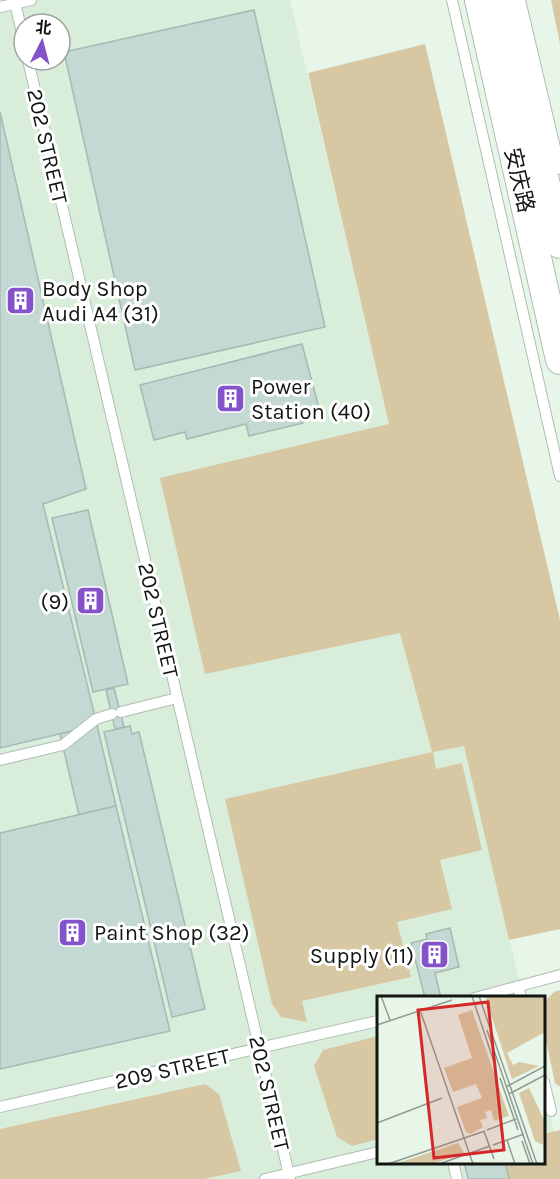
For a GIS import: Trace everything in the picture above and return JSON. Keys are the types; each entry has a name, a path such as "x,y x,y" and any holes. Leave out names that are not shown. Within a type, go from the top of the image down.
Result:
{"street":[{"name":"安庆路","path":"479,0 560,360"},
{"name":"安庆路","path":"502,0 560,244"}],"lane":[{"path":"0,7 31,0"},
{"path":"452,0 560,476"},
{"path":"520,0 560,169"},
{"path":"15,3 17,12"},
{"name":"202 STREET","path":"31,72 289,1176"},
{"path":"0,760 63,745 96,719 177,698"},
{"path":"480,996 560,975"},
{"path":"518,986 521,996"},
{"name":"209 STREET","path":"0,1107 377,1021"},
{"path":"545,1088 552,1111"},
{"path":"265,1179 289,1176 377,1152"},
{"path":"453,1164 457,1179"}],"shaded area":[{"path":"0,0 290,0 523,996 377,996 377,1164 545,1164 545,1091 560,1158 560,1179 0,1179"},
{"path":"551,0 560,0 560,44"},
{"path":"425,44 560,620 560,929 509,940 464,746 433,752 436,769 462,763 482,850 440,860 452,909 397,922 411,977 302,1001 307,1022 281,1017 272,1004 225,799 432,752 400,633 205,674 160,478 389,424 308,73"},
{"path":"560,990 560,1087 555,1083 545,1036 545,1001 554,992"},
{"path":"377,1036 377,1139 352,1146 337,1137 314,1066 323,1050"},
{"path":"205,1084 219,1094 241,1171 204,1179 0,1179 0,1129"},
{"path":"560,1130 560,1179 509,1179 505,1164 545,1164 545,1134"}],"building":[{"path":"254,10 325,327 135,370 68,72 72,72 72,50"},
{"name":"Body Shop Audi A4 (31)","path":"0,112 86,489 43,504 97,725 0,748"},
{"name":"Power Station (40)","path":"302,344 320,412 301,417 303,423 249,436 246,424 187,439 185,432 154,440 140,385"},
{"name":"(9)","path":"88,510 128,684 93,692 52,518"},
{"path":"114,688 124,727 115,729 106,690"},
{"path":"97,725 116,806 79,815 60,734"},
{"path":"130,726 132,734 139,732 205,1009 172,1017 104,732"},
{"name":"Paint Shop (32)","path":"116,806 170,1031 0,1069 0,833"},
{"name":"Supply (11)","path":"450,928 459,967 435,973 441,996 424,996 411,943 427,939 426,934"},
{"path":"464,1164 505,1164 509,1179 468,1179"}],"place":[{"name":"Body Shop Audi A4 (31)","path":"21,301"},
{"name":"Power Station (40)","path":"230,399"},
{"name":"(9)","path":"90,601"},
{"name":"Paint Shop (32)","path":"73,932"},
{"name":"Supply (11)","path":"435,955"}]}
